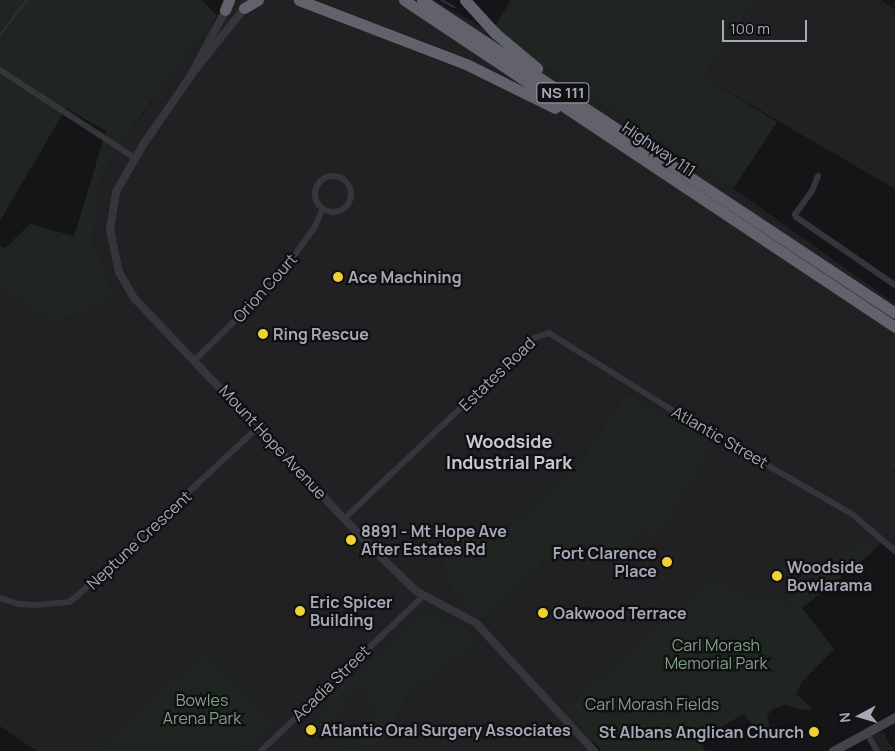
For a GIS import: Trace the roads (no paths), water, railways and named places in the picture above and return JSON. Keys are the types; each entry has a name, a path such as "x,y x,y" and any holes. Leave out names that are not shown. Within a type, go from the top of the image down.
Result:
{"highway":[{"path":"247,4 258,0"},
{"path":"299,0 496,77 640,156"},
{"name":"Highway 111","path":"404,0 895,327"},
{"name":"Highway 111","path":"422,0 895,313"},
{"path":"464,0 490,28 529,62 704,186"}],"main road":[{"path":"834,751 895,717"}],"street":[{"name":"Mount Hope Avenue","path":"229,3 190,77 136,158 113,203 110,230 114,256 134,298 196,359 345,518 423,596 476,624 594,751"},
{"name":"Mount Hope Avenue","path":"190,77 200,69 247,4"},
{"path":"0,70 136,158"},
{"path":"818,176 812,191 795,214 796,218 895,285"},
{"path":"328,177 341,178 350,188 349,202 340,211 323,208 316,200 317,185 328,177"},
{"name":"Orion Court","path":"196,359 251,307 290,263 323,208"},
{"name":"Estates Road","path":"345,518 540,334"},
{"name":"Atlantic Street","path":"540,334 558,335 670,409 847,511 881,536 895,551"},
{"name":"Neptune Crescent","path":"0,598 18,604 36,605 69,602 76,598 258,426"},
{"name":"Acadia Street","path":"261,751 423,596"},
{"path":"867,733 877,751"}],"waterway":[{"path":"0,35 27,0"},
{"path":"441,0 454,7"}],"place":[{"name":"Ace Machining","path":"338,277"},
{"name":"Ring Rescue","path":"263,334"},
{"name":"8891 - Mt Hope Ave After Estates Rd","path":"351,540"},
{"name":"Fort Clarence Place","path":"667,562"},
{"name":"Woodside Bowlarama","path":"777,576"},
{"name":"Eric Spicer Building","path":"300,611"},
{"name":"Oakwood Terrace","path":"543,613"},
{"name":"Atlantic Oral Surgery Associates","path":"311,730"},
{"name":"St Albans Anglican Church","path":"814,732"}],"district":[{"name":"Woodside Industrial Park","path":"509,452"}],"park label":[{"name":"Carl Morash Memorial Park","path":"716,654"},
{"name":"Carl Morash Fields","path":"652,704"},
{"name":"Bowles Arena Park","path":"202,709"}]}
